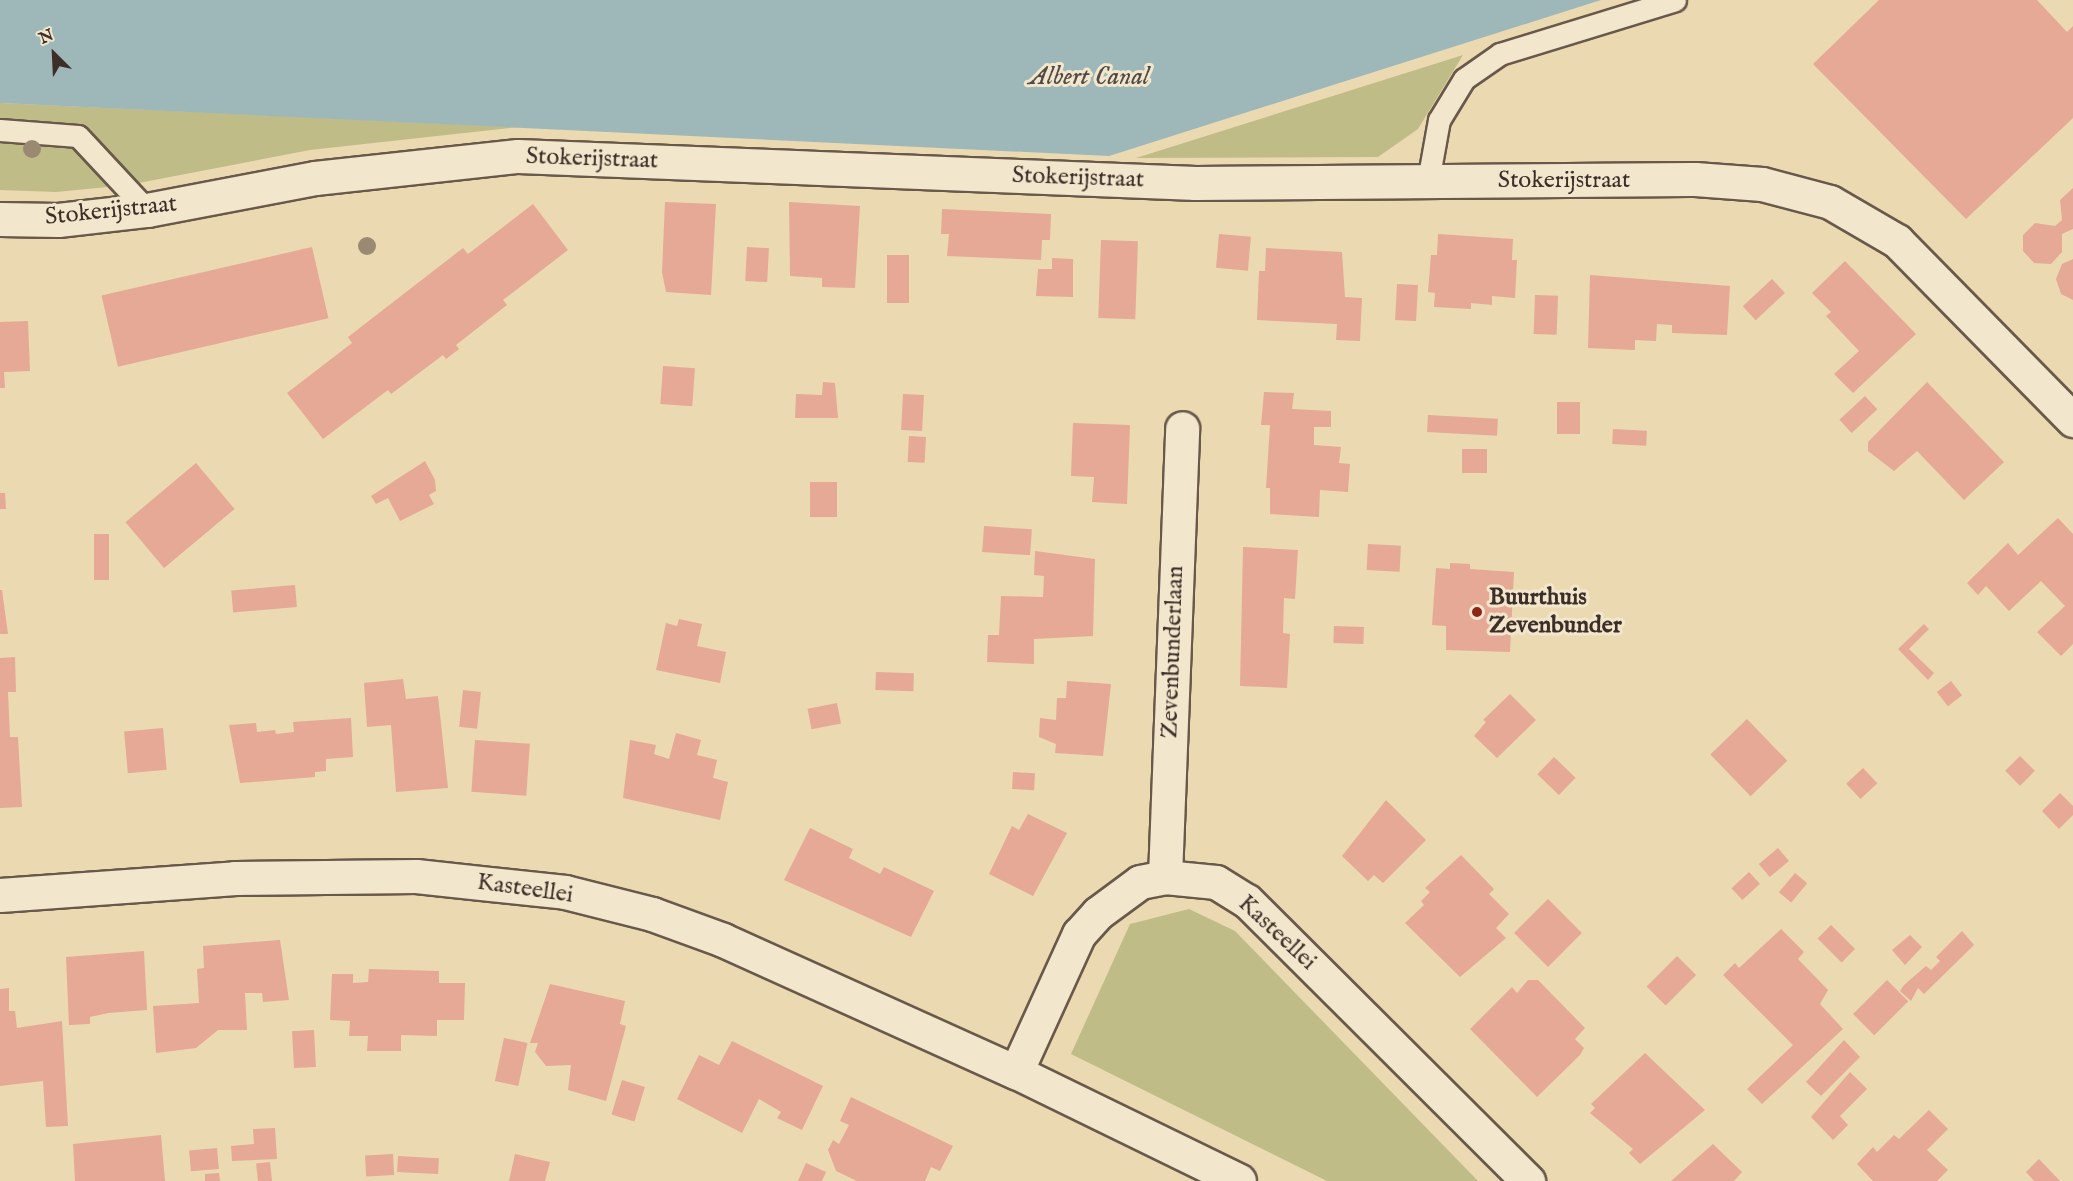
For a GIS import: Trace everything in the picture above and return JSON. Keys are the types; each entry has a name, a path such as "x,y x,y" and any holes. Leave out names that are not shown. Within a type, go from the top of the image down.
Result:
{"street":[{"name":"Stokerijstraat","path":"0,219 58,220 147,210 327,176 518,156 1195,183 1706,180 1762,184 1830,202 1897,241 2073,420"},
{"name":"Zevenbunderlaan","path":"1165,877 1182,428"},
{"name":"Kasteellei","path":"0,895 236,878 416,876 565,892 652,914 723,940 1016,1072 1239,1181"},
{"name":"Kasteellei","path":"1016,1072 1079,934 1140,882 1165,877 1216,882 1246,901 1528,1181"}],"lane":[{"path":"1428,181 1439,120 1464,79 1500,54 1675,0"},
{"path":"0,130 78,136 147,210"}],"shaded area":[{"path":"1463,55 1418,129 1378,157 1136,158"},
{"path":"0,103 518,127 310,150 128,185 56,192 0,190"},
{"path":"1189,909 1235,931 1478,1181 1327,1181 1071,1054 1130,924"}],"water":[{"name":"Albert Canal","path":"0,0 1601,0 1109,156 0,103"}],"building":[{"path":"1879,0 2037,0 2067,32 2073,26 2073,118 1966,219 1813,64"},
{"path":"2073,188 2073,229 2062,234 2062,252 2051,264 2034,263 2023,251 2023,235 2035,223 2055,226 2062,220 2060,200"},
{"path":"665,202 716,204 711,295 666,292 662,272"},
{"path":"789,202 860,206 855,288 822,287 822,278 790,276"},
{"path":"533,204 568,250 503,300 507,305 456,345 459,349 446,359 443,355 391,394 388,390 323,439 287,393 352,343 348,337 463,248 468,254"},
{"path":"942,209 1051,214 1050,240 1042,240 1041,260 947,256 949,234 941,234"},
{"path":"1219,234 1251,237 1248,271 1216,268"},
{"path":"1438,234 1513,239 1512,260 1517,260 1515,298 1492,296 1492,305 1471,303 1471,309 1434,307 1435,293 1428,292 1431,255 1437,255"},
{"path":"1101,240 1138,241 1135,319 1098,318"},
{"path":"312,247 328,318 118,367 102,296"},
{"path":"747,247 769,248 767,282 745,281"},
{"path":"1266,248 1342,252 1345,297 1362,298 1360,341 1336,340 1337,324 1257,320 1259,271 1265,271"},
{"path":"887,255 909,255 909,303 887,303"},
{"path":"1052,258 1073,259 1073,297 1036,296 1038,269 1052,269"},
{"path":"2073,259 2073,300 2061,294 2056,279 2062,264"},
{"path":"1845,261 1916,334 1853,393 1834,374 1859,351 1826,316 1831,312 1812,293"},
{"path":"1590,275 1730,286 1727,335 1672,333 1672,325 1657,324 1656,341 1635,340 1635,350 1588,348"},
{"path":"1772,279 1785,293 1756,320 1743,306"},
{"path":"1397,284 1418,285 1416,321 1395,320"},
{"path":"1535,295 1558,296 1557,335 1534,334"},
{"path":"28,321 30,371 4,372 5,388 0,388 0,322"},
{"path":"663,366 695,368 692,406 660,404"},
{"path":"823,382 835,383 838,418 795,418 796,394 822,395"},
{"path":"1927,382 2004,462 1964,500 1917,451 1894,471 1868,451 1868,442"},
{"path":"1264,392 1294,393 1292,409 1331,411 1331,427 1314,427 1314,445 1341,447 1339,463 1350,464 1348,492 1320,490 1319,517 1270,514 1270,488 1266,488 1270,425 1261,425"},
{"path":"903,394 924,395 922,431 901,430"},
{"path":"1865,396 1877,409 1852,433 1839,420"},
{"path":"1557,402 1580,402 1580,434 1557,434"},
{"path":"1428,415 1498,419 1497,436 1427,432"},
{"path":"1073,423 1130,425 1127,504 1092,502 1094,477 1071,476"},
{"path":"1613,429 1647,431 1646,446 1612,444"},
{"path":"909,436 926,437 925,463 908,462"},
{"path":"1462,449 1487,449 1487,473 1462,473"},
{"path":"425,461 435,480 436,491 429,495 434,504 400,521 388,498 376,504 371,496"},
{"path":"196,463 235,509 164,568 126,522"},
{"path":"810,482 837,482 837,517 810,517"},
{"path":"0,493 5,493 6,509 0,509"},
{"path":"2058,518 2073,534 2073,644 2061,656 2037,632 2065,606 2041,581 2009,611 1986,586 1978,595 1967,583 2008,543 2018,555"},
{"path":"984,526 1032,529 1030,555 982,552"},
{"path":"94,534 109,534 109,580 94,580"},
{"path":"1368,544 1401,546 1400,572 1367,570"},
{"path":"1243,547 1298,550 1295,599 1284,598 1283,633 1290,634 1287,688 1240,686"},
{"path":"1035,551 1095,559 1093,636 1034,639 1034,664 987,662 988,635 999,635 1001,596 1043,597 1044,576 1034,575"},
{"path":"1450,563 1470,564 1470,569 1514,572 1510,652 1446,650 1446,626 1432,625 1436,568 1450,569"},
{"path":"295,585 297,607 233,612 231,591"},
{"path":"0,590 2,590 8,634 0,634"},
{"path":"679,619 702,624 697,646 726,652 720,683 656,670 666,623 677,626"},
{"path":"1924,624 1929,629 1909,649 1934,673 1928,680 1898,649"},
{"path":"1334,626 1364,627 1363,644 1333,643"},
{"path":"15,657 16,692 8,692 10,737 18,737 22,807 0,808 0,658"},
{"path":"876,672 914,673 913,691 875,690"},
{"path":"403,679 406,699 438,696 448,788 396,792 391,725 367,727 364,683"},
{"path":"1067,681 1111,684 1103,756 1055,753 1056,744 1039,737 1040,718 1056,720 1057,698 1066,698"},
{"path":"1951,681 1962,695 1948,706 1937,692"},
{"path":"463,690 481,692 477,729 459,727"},
{"path":"1510,694 1536,720 1497,758 1474,736 1486,722 1483,720"},
{"path":"837,703 841,724 812,729 808,709"},
{"path":"351,718 353,757 326,759 326,771 315,772 315,777 240,783 229,725 256,723 257,732 275,730 276,734 294,732 293,722"},
{"path":"1747,719 1787,761 1751,796 1710,754"},
{"path":"163,728 167,770 128,773 124,731"},
{"path":"676,733 701,740 697,755 717,760 713,778 728,782 720,820 623,798 630,740 656,745 654,754 669,759"},
{"path":"475,740 530,744 526,796 471,792"},
{"path":"2020,756 2035,771 2020,786 2005,771"},
{"path":"1554,757 1576,778 1559,795 1537,774"},
{"path":"1863,768 1877,783 1861,799 1846,784"},
{"path":"1013,772 1035,773 1034,790 1012,789"},
{"path":"2060,793 2073,806 2073,815 2059,829 2042,811"},
{"path":"1386,800 1426,840 1383,883 1374,875 1368,881 1342,856"},
{"path":"1028,814 1067,833 1033,896 989,874 1012,826 1019,830"},
{"path":"810,828 853,849 849,858 880,874 884,867 934,891 911,937 784,880"},
{"path":"1778,848 1789,861 1770,877 1759,864"},
{"path":"1461,855 1494,889 1489,894 1509,914 1496,928 1506,938 1460,977 1405,923 1424,905 1421,901 1430,892 1425,888"},
{"path":"1749,872 1760,884 1742,900 1731,888"},
{"path":"1795,873 1807,883 1791,902 1779,892"},
{"path":"1548,899 1582,933 1548,967 1514,933"},
{"path":"1831,925 1855,949 1842,962 1818,938"},
{"path":"1781,929 1804,952 1798,959 1828,990 1820,1004 1843,1029 1762,1104 1747,1089 1793,1045 1723,975 1735,963 1739,968"},
{"path":"1962,931 1974,945 1924,994 1918,988 1911,1001 1900,991 1904,985 1926,966 1931,970 1940,961 1936,957"},
{"path":"1910,935 1922,947 1905,965 1892,950"},
{"path":"280,940 289,1000 263,1002 262,993 245,993 247,1030 218,1030 196,1048 156,1053 153,1006 199,1003 197,969 204,968 203,946"},
{"path":"144,951 147,1010 108,1013 90,1017 90,1024 69,1025 66,957"},
{"path":"1677,956 1696,975 1666,1005 1647,986"},
{"path":"369,969 439,971 439,983 465,983 464,1020 437,1020 437,1036 401,1035 401,1051 367,1051 368,1036 349,1036 350,1021 330,1020 332,974 353,974 353,983 368,982"},
{"path":"1528,980 1538,980 1585,1028 1575,1039 1584,1048 1580,1055 1537,1097 1470,1029 1512,987 1517,993"},
{"path":"1887,980 1908,1001 1874,1035 1853,1014"},
{"path":"550,984 625,1001 620,1024 626,1026 606,1101 568,1090 571,1065 546,1066 535,1052 538,1043 530,1043"},
{"path":"9,988 9,1011 15,1011 17,1028 62,1021 68,1126 46,1127 43,1081 0,1086 0,989"},
{"path":"314,1030 316,1067 294,1068 292,1031"},
{"path":"504,1038 527,1043 518,1086 495,1081"},
{"path":"1844,1040 1860,1057 1821,1096 1806,1082"},
{"path":"732,1041 823,1086 802,1130 777,1118 781,1112 759,1099 742,1133 677,1099 699,1055 719,1065"},
{"path":"1645,1053 1705,1110 1640,1164 1629,1153 1633,1149 1590,1113 1595,1108 1591,1104"},
{"path":"1850,1072 1867,1089 1840,1116 1848,1125 1833,1140 1811,1117"},
{"path":"622,1080 645,1087 634,1121 611,1114"},
{"path":"851,1097 953,1146 940,1171 931,1167 925,1181 857,1181 836,1171 828,1150 833,1140 839,1144 849,1125 840,1121"},
{"path":"1929,1110 1948,1129 1927,1150 1948,1170 1937,1181 1873,1181 1857,1164 1873,1147 1877,1152 1894,1135 1899,1139"},
{"path":"275,1128 277,1159 232,1161 231,1146 254,1144 253,1129"},
{"path":"161,1135 165,1181 75,1181 73,1144"},
{"path":"1713,1144 1742,1172 1734,1181 1671,1181"},
{"path":"217,1148 219,1169 191,1171 189,1150"},
{"path":"393,1154 394,1175 366,1176 365,1155"},
{"path":"515,1154 550,1162 545,1181 509,1181"},
{"path":"398,1156 439,1158 438,1174 397,1172"},
{"path":"2039,1159 2060,1181 2034,1181 2026,1172"},
{"path":"270,1162 272,1181 258,1181 256,1163"},
{"path":"806,1163 826,1172 822,1181 798,1181"},
{"path":"219,1173 220,1181 205,1181 205,1174"}],"place":[{"name":"Buurthuis Zevenbunder","path":"1477,612"}]}
